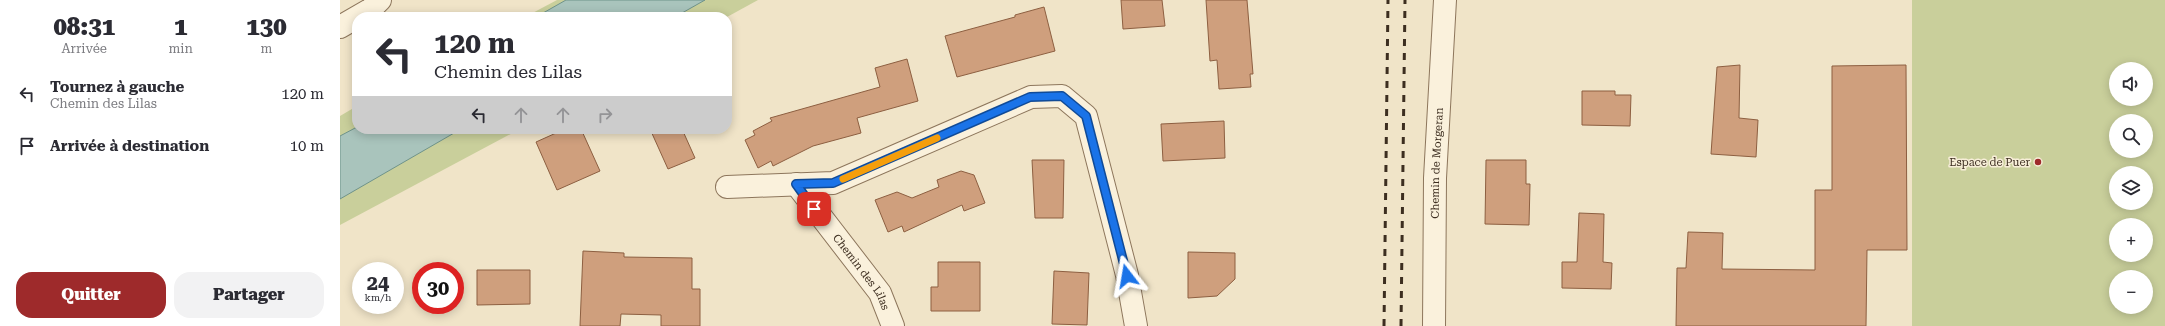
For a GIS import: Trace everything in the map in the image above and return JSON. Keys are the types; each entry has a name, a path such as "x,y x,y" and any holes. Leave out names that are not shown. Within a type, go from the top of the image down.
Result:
{"street":[{"path":"366,12 380,0"},
{"name":"Chemin de Morgeran","path":"1434,326 1435,178 1445,0"},
{"path":"340,26 352,19"},
{"path":"727,187 833,183 1030,97 1062,96 1086,116 1127,276 1136,326"},
{"name":"Chemin des Lilas","path":"796,184 880,294 893,326"}],"green space":[{"path":"557,0 758,0 732,14 732,12 534,12"},
{"name":"Espace de Puer","path":"1912,0 2165,0 2165,326 1912,326"},
{"path":"352,109 352,134 511,134 340,225 340,116"}],"water":[{"path":"566,0 705,0 684,12 545,12"},
{"path":"352,130 352,134 452,134 340,199 340,136"}],"building":[{"path":"1121,0 1162,0 1165,26 1123,29"},
{"path":"1206,0 1247,0 1253,74 1250,74 1251,87 1219,89 1217,60 1210,61"},
{"path":"1044,7 1055,51 957,77 945,36 1015,17 1015,15"},
{"path":"907,59 918,101 857,118 861,133 813,146 773,166 771,161 758,168 745,140 755,135 753,131 772,121 770,118 880,87 875,68"},
{"path":"1740,65 1739,118 1758,120 1756,157 1711,154 1717,67"},
{"path":"1906,65 1907,250 1867,250 1866,326 1676,326 1677,268 1686,268 1688,232 1723,233 1722,269 1815,270 1815,190 1832,190 1832,66"},
{"path":"1582,91 1615,91 1615,95 1631,95 1630,126 1582,125"},
{"path":"1224,121 1225,158 1163,161 1161,124"},
{"path":"554,134 583,134 600,171 557,190 536,142"},
{"path":"652,134 684,134 695,158 668,169"},
{"path":"1032,160 1064,160 1063,218 1035,218"},
{"path":"1486,160 1526,160 1526,184 1530,184 1529,225 1485,224"},
{"path":"961,171 974,175 985,203 964,211 962,205 904,232 902,226 888,232 875,200 897,192 912,198 939,187 937,180"},
{"path":"1579,213 1604,214 1603,262 1612,263 1611,289 1562,288 1562,262 1577,262"},
{"path":"583,251 624,253 624,257 692,258 692,289 700,289 700,326 661,326 661,315 621,314 620,326 580,326"},
{"path":"1188,252 1235,253 1235,279 1217,296 1188,298"},
{"path":"938,262 980,262 980,311 931,311 931,287 938,287"},
{"path":"477,270 530,270 530,304 477,305"},
{"path":"1054,271 1089,273 1087,325 1052,324"}],"railway":[{"path":"1384,326 1388,0"},
{"path":"1401,326 1405,0"}],"slow traffic":[{"path":"843,179 937,138"}],"place":[{"name":"Espace de Puer","path":"2038,162"}],"route":[{"path":"814,209 796,184 833,183 1030,97 1062,96 1086,116 1127,276"}]}
